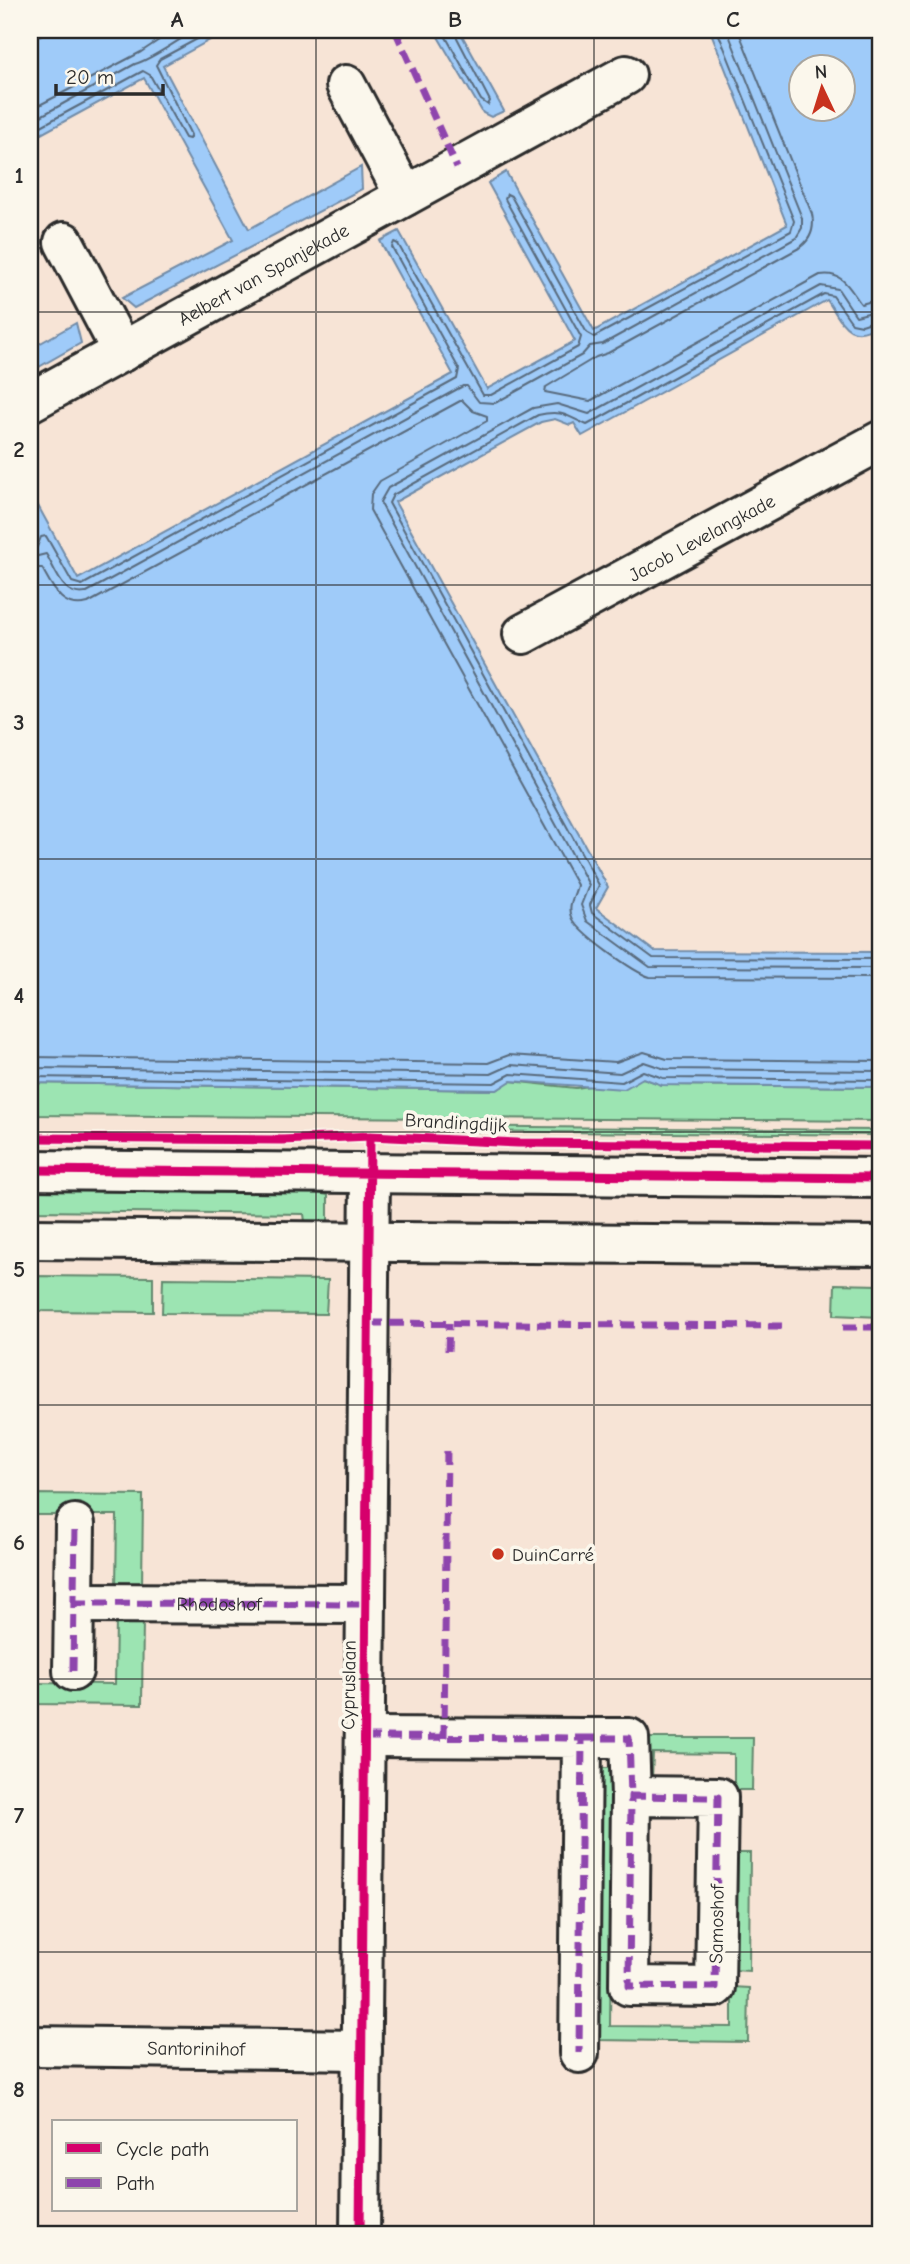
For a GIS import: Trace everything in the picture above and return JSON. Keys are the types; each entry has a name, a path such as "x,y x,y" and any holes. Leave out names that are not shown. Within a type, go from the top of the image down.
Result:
{"street":[{"name":"Aelbert van Spanjekade","path":"30,402 626,75"},
{"path":"346,85 405,196"},
{"path":"64,242 122,352"},
{"name":"Jacob Levelangkade","path":"523,634 880,441"},
{"path":"30,1170 880,1178"},
{"name":"Cypruslaan","path":"360,2234 370,1174"},
{"path":"30,1239 880,1246"},
{"path":"73,1671 75,1524"},
{"name":"Rhodoshof","path":"74,1603 366,1604"},
{"name":"Samoshof","path":"365,1737 629,1738 629,1986 716,1987 718,1797 631,1796"},
{"path":"579,2053 582,1738"},
{"name":"Santorinihof","path":"30,2046 362,2050"}],"green space":[{"path":"643,1078 662,1085 880,1087 880,1121 30,1115 30,1083 497,1090 510,1081 576,1088"},
{"path":"423,1126 880,1130 880,1135 447,1131"},
{"path":"30,1188 307,1191 328,1195 328,1228 306,1229 304,1214 30,1211"},
{"path":"30,1276 153,1277 153,1312 30,1311"},
{"path":"163,1278 328,1280 326,1314 162,1313"},
{"path":"835,1284 880,1285 880,1317 834,1315"},
{"path":"30,1494 143,1495 142,1590 116,1590 117,1515 31,1515 30,1646"},
{"path":"116,1619 143,1619 142,1705 30,1704 30,1683 115,1684"},
{"path":"641,1738 753,1738 752,1790 734,1790 734,1754 653,1753 652,1780 641,1780"},
{"path":"597,1768 613,1768 610,2026 732,2027 732,1987 749,1988 748,2042 594,2040"},
{"path":"734,1853 750,1853 749,1971 733,1970"}],"water":[{"path":"50,30 228,30 163,66 249,229 361,167 362,189 134,308 122,298 233,240 144,78 30,140 30,41"},
{"path":"434,30 459,30 504,111 491,117 483,113"},
{"path":"710,30 880,30 880,324 869,330 854,331 842,323 827,300 582,436 574,423 570,425 555,419 541,422 395,502 608,887 596,908 654,951 880,952 880,1087 662,1085 643,1078 624,1089 511,1081 497,1090 30,1083 30,544 34,541 30,533 30,491 78,579 453,374 380,241 399,231 487,389 575,341 488,183 506,172 594,331 787,225"},
{"path":"76,323 81,343 30,372 30,349"}],"marked path":[{"path":"395,30 457,168"},
{"path":"369,1323 784,1326"},
{"path":"448,1351 449,1323"},
{"path":"843,1327 880,1327"},
{"path":"444,1738 447,1444"},
{"path":"73,1671 75,1524"},
{"path":"74,1603 366,1604"},
{"path":"365,1737 582,1738 579,2053"},
{"path":"582,1738 629,1738 631,1796"},
{"path":"631,1796 718,1797 715,1987 629,1986 631,1796"}],"cycle path":[{"name":"Brandingdijk","path":"30,1138 282,1140 370,1136 518,1143 880,1146"},
{"path":"360,2234 370,1136"},
{"path":"30,1170 880,1178"}],"place":[{"name":"DuinCarré","path":"498,1554"}]}
